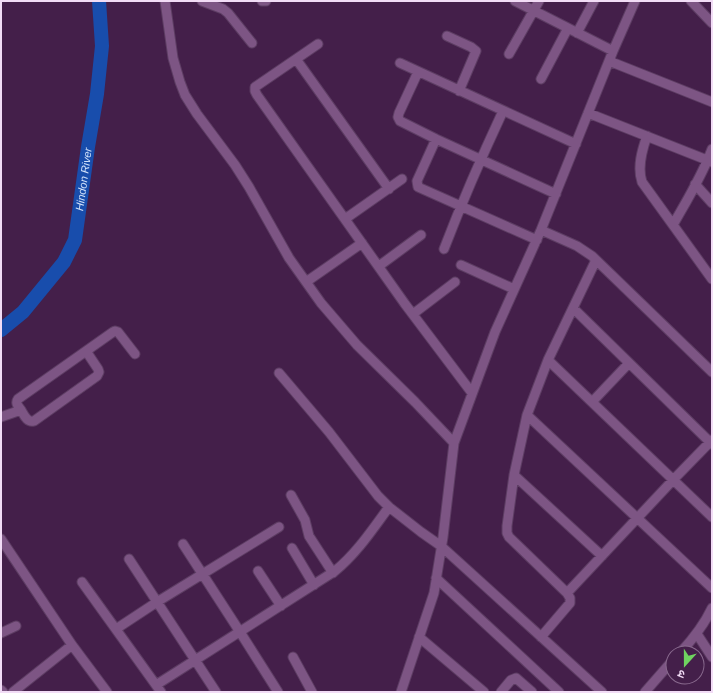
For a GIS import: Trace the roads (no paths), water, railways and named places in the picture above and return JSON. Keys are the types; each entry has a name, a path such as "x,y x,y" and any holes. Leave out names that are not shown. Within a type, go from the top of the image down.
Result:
{"street":[{"path":"165,1 173,58 185,95 250,187 289,258 321,303 357,345 454,443"},
{"path":"202,1 223,9 228,13 252,43"},
{"path":"515,1 613,51"},
{"path":"509,54 539,1"},
{"path":"577,33 594,1"},
{"path":"401,692 434,593 454,443 494,332 537,240 613,51 635,1"},
{"path":"691,1 712,23"},
{"path":"541,79 568,28"},
{"path":"447,36 471,47 476,51 459,91"},
{"path":"318,44 255,87 255,91 378,266 472,393"},
{"path":"296,59 389,188"},
{"path":"609,61 712,102"},
{"path":"400,63 576,144"},
{"path":"418,72 399,113 398,117 400,121 556,194"},
{"path":"444,249 481,159 503,111"},
{"path":"588,113 710,161"},
{"path":"647,136 642,154 640,176 646,187 712,279"},
{"path":"436,139 417,181 418,187 537,240"},
{"path":"673,225 695,184 710,161 712,149"},
{"path":"345,219 402,179"},
{"path":"695,184 712,203"},
{"path":"541,230 577,246 592,256 712,372"},
{"path":"378,266 421,235"},
{"path":"306,282 362,243"},
{"path":"541,637 571,600 567,593 509,537 507,533 514,476 527,415 548,360 596,260"},
{"path":"461,265 514,289"},
{"path":"413,314 455,282"},
{"path":"567,593 673,480 711,442 573,308"},
{"path":"86,351 98,369 99,372 97,376 34,421 32,422 28,420 17,404 18,399 114,331 118,332 135,354"},
{"path":"548,360 712,517"},
{"path":"592,402 629,363"},
{"path":"279,373 329,432 389,508 441,546 602,692"},
{"path":"1,417 21,410"},
{"path":"527,415 712,588"},
{"path":"514,476 602,556"},
{"path":"291,495 305,520 309,536 333,573"},
{"path":"82,582 159,689 195,660 333,573 346,562 389,508"},
{"path":"116,629 279,527"},
{"path":"1,539 72,645 104,689 94,692"},
{"path":"182,544 278,692"},
{"path":"292,548 314,585"},
{"path":"129,559 216,692"},
{"path":"258,571 281,606"},
{"path":"436,578 559,692"},
{"path":"688,645 698,634 712,610"},
{"path":"1,632 16,626"},
{"path":"698,634 712,657"},
{"path":"419,637 484,692"},
{"path":"13,692 72,645"},
{"path":"293,656 312,692"},
{"path":"645,692 665,669"},
{"path":"501,692 511,680 516,678 532,692"}],"waterway":[{"name":"Hindon River","path":"1,330 23,312 64,262 75,240 97,94 102,46 99,1"}]}
